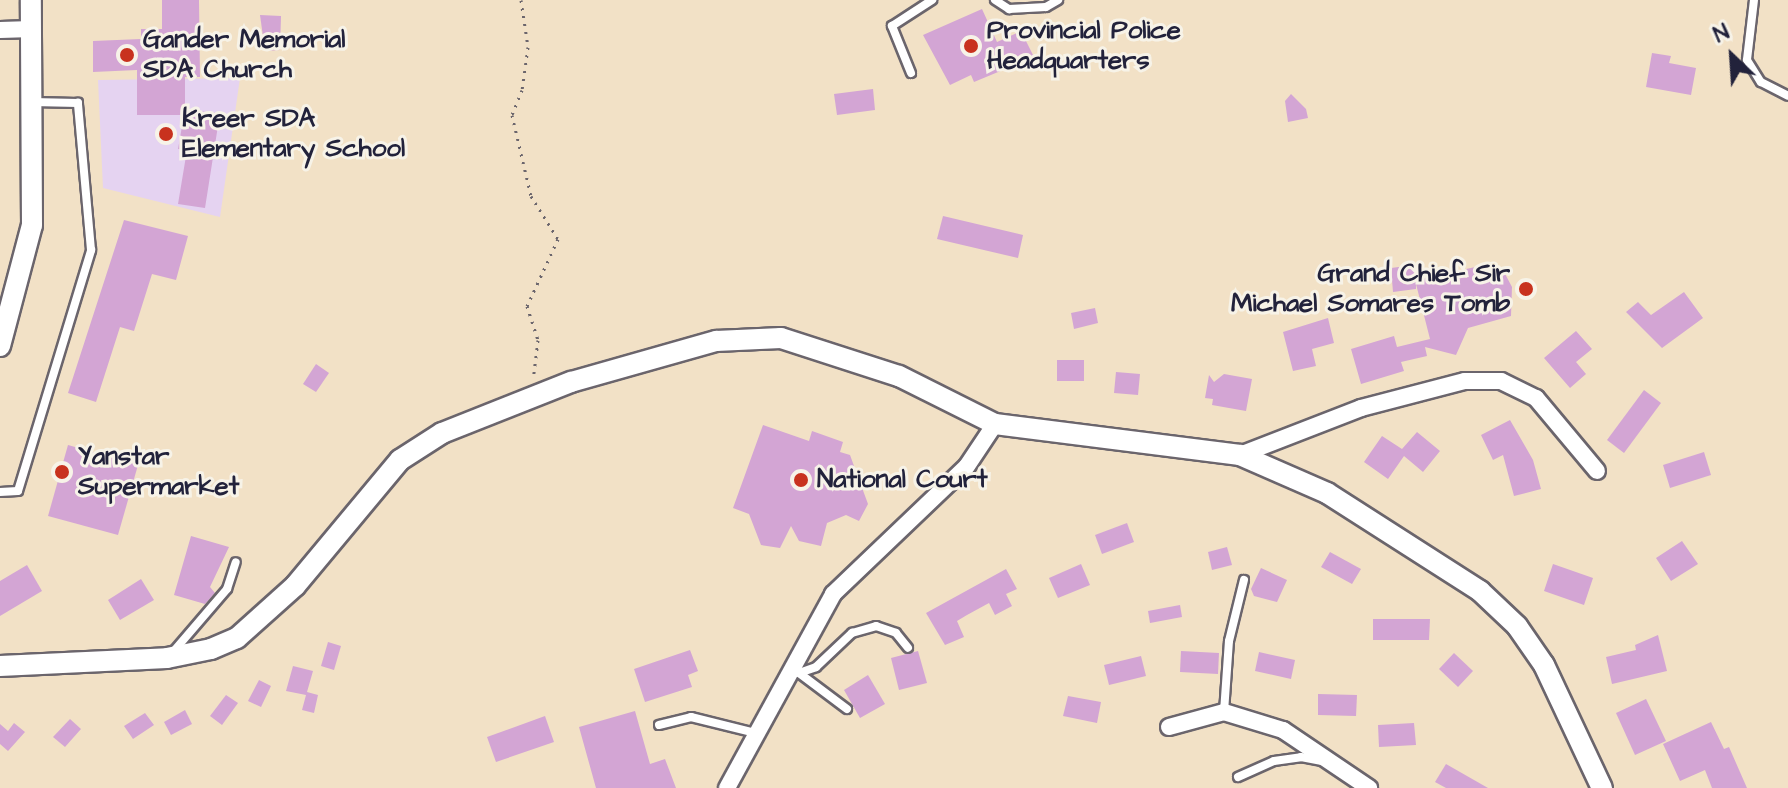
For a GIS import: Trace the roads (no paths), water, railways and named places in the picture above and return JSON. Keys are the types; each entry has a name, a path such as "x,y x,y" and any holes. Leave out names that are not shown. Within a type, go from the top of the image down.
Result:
{"street":[{"path":"0,346 32,225 31,0"},
{"path":"0,30 32,29"},
{"path":"0,666 167,658 237,638 295,586 400,460 442,433 533,397 716,341 781,338 899,376 995,424 1240,455 1327,493 1480,591 1517,626 1544,665 1602,788"},
{"path":"1240,455 1361,408 1465,381 1501,381 1536,398 1597,471"},
{"path":"727,788 755,733 795,671 833,594 967,466 995,424"},
{"path":"1169,727 1224,712 1283,730 1369,788"}],"lane":[{"path":"911,73 892,26 932,0"},
{"path":"995,0 1009,9 1046,7 1058,0"},
{"path":"1754,0 1747,60 1761,82 1788,96"},
{"path":"0,492 18,491 91,250 78,103 32,102"},
{"path":"167,658 209,613 236,562"},
{"path":"1224,712 1229,641 1244,580"},
{"path":"795,671 816,667 852,633 876,626 896,633 908,648"},
{"path":"795,671 847,709"},
{"path":"659,725 691,717 755,733"},
{"path":"1238,777 1274,761 1301,757 1332,764"}],"place":[{"name":"Provincial Police Headquarters","path":"971,46"},
{"name":"Gander Memorial SDA Church","path":"127,55"},
{"name":"Kreer SDA Elementary School","path":"166,134"},
{"name":"Grand Chief Sir Michael Somares Tomb","path":"1526,289"},
{"name":"Yanstar Supermarket","path":"62,472"},
{"name":"National Court","path":"801,480"}]}
